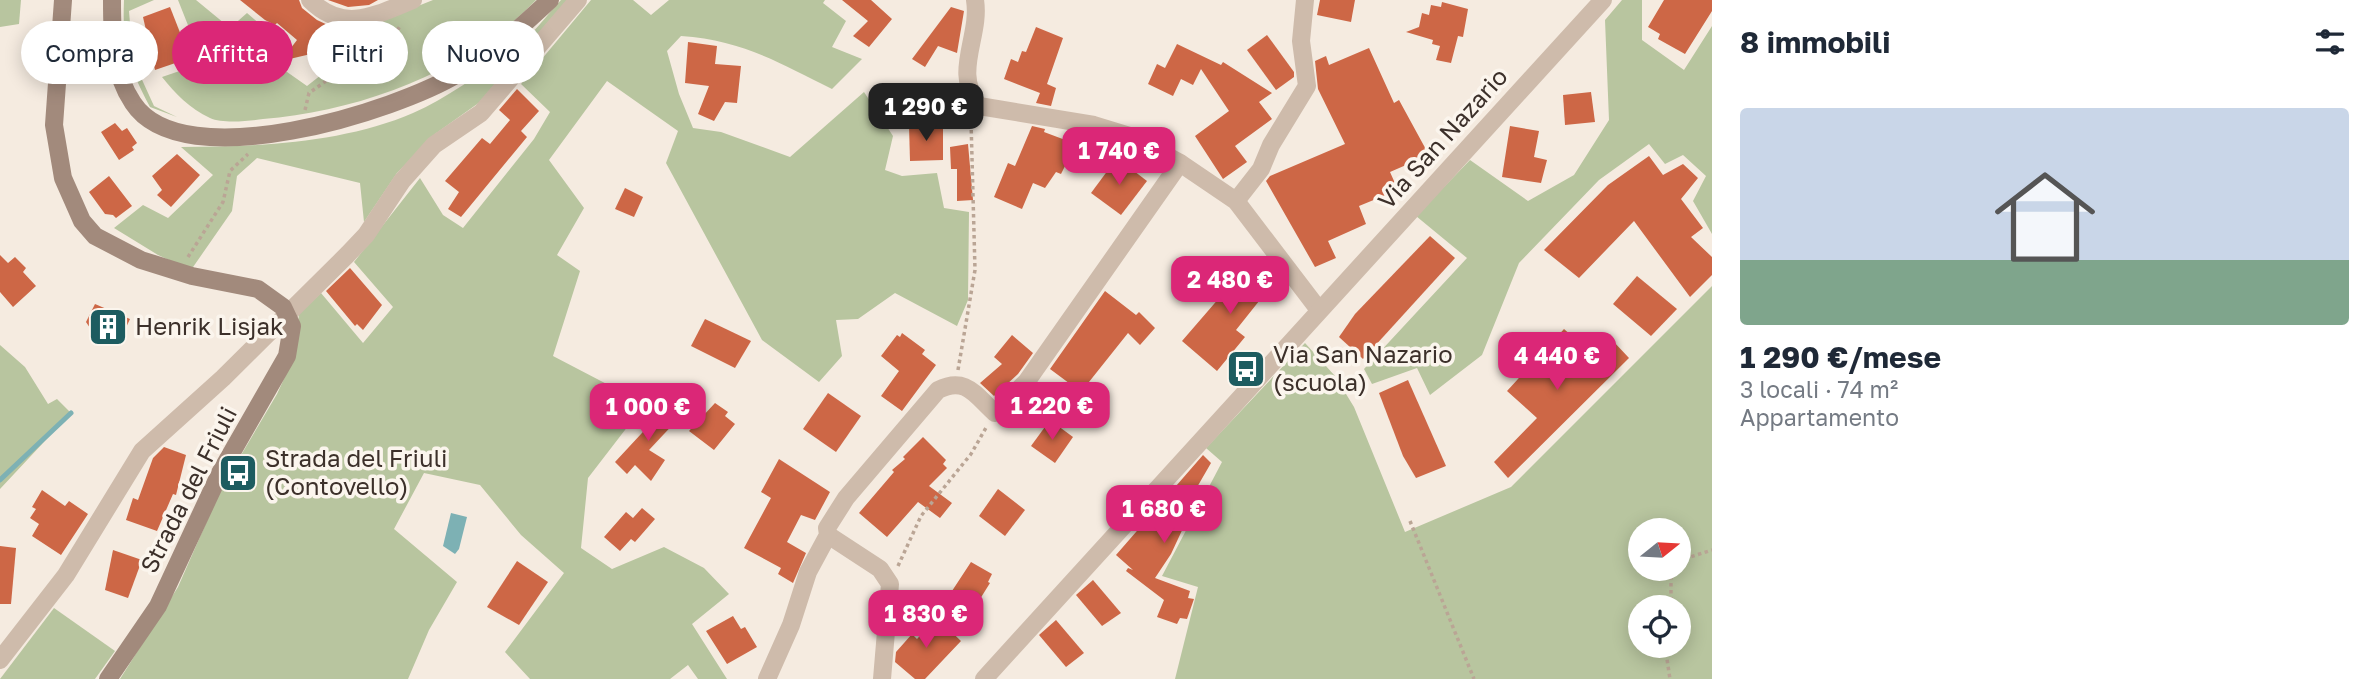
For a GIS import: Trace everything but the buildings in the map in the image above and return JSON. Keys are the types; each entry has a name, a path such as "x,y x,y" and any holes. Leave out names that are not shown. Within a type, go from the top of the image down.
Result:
{"main road":[{"path":"63,0 54,125 63,178 82,221 95,236 116,249 192,276 258,289 283,307 287,314"},
{"path":"112,0 116,63 133,104 147,118 163,127 202,136 294,131 379,110 458,74 505,43 550,0"},
{"name":"Strada del Friuli","path":"108,679 158,606 220,473 287,356 292,326 287,314"}],"street":[{"path":"310,0 324,14 343,20 375,15 412,0"},
{"path":"0,660 73,565 142,451 366,235 402,181 434,145 481,113 578,0"},
{"path":"975,0 976,17 966,62 967,78 979,106 1094,125 1130,136 1180,163 1236,201 1320,310"},
{"path":"1236,201 1261,169 1270,145 1307,86 1301,41 1305,0"},
{"name":"Via San Nazario","path":"984,679 1603,0"},
{"path":"767,679 791,625 808,572 828,535 827,528 846,498 931,396 947,386 964,385 995,413 1027,381 1180,163"},
{"path":"828,535 886,573 890,584 882,679"}],"path":[{"path":"964,385 957,366 974,291 976,225 971,119 974,109 979,106"},
{"path":"890,584 916,523 971,454 995,413"},
{"path":"1410,521 1474,679"},
{"path":"1691,557 1712,550"},
{"path":"1667,658 1670,679"}],"green space":[{"path":"0,0 21,0 19,24 0,27"},
{"path":"124,0 154,0 129,11 130,21 124,21"},
{"path":"178,0 196,0 222,21 186,21"},
{"path":"433,0 536,0 512,21 422,21 422,78 410,84 374,97 300,115 236,122 215,120 183,100 162,77 172,74 172,84 293,84 293,76 307,86 408,84 408,21 380,21"},
{"path":"561,0 571,0 544,30 543,21"},
{"path":"591,0 633,0 651,15 669,0 825,0 823,3 846,21 832,47 862,59 832,89 760,54 723,42 681,36 667,51 679,94 693,128 721,132 790,157 864,92 893,136 885,170 902,176 937,173 944,208 969,212 968,300 957,326 895,293 858,319 836,320 842,356 819,382 762,340 666,163 678,131 607,81 549,160 584,208 557,255 580,271 553,356 645,404 588,478 581,548 612,569 664,547 704,568 729,594 692,624 727,679 698,679 688,665 670,679 530,679 505,652 564,573 521,535 480,485 424,473 394,529 457,582 429,630 408,679 120,679 178,587 221,489 277,394 295,355 299,313 321,293 363,343 393,307 354,262 420,178 443,215 463,228 534,139 550,112 521,84 544,84 544,56"},
{"path":"1622,0 1642,0 1642,40 1684,70 1712,26 1712,234 1693,201 1706,176 1683,155 1665,164 1649,144 1599,180 1519,263 1482,355 1430,395 1417,368 1372,384 1364,369 1467,258 1416,216 1470,160 1528,201 1574,175 1609,120 1605,20"},
{"path":"247,13 256,21 238,21"},
{"path":"139,84 144,84 154,106 177,117 150,107"},
{"path":"464,84 496,84 480,102 435,134 397,173 364,222 360,183 257,158 237,176 232,211 191,270 158,255 114,228 143,205 168,218 213,175 181,147 269,144 329,137 386,123 426,107"},
{"path":"1712,286 1712,679 1175,679 1198,587 1162,576 1222,462 1206,448 1305,343 1335,376 1354,407 1405,532 1511,487"},
{"path":"0,345 25,367 48,404 57,399 71,413 0,489"},
{"path":"54,608 115,651 95,679 0,679"}],"water":[{"path":"451,513 467,517 459,549 455,554 443,546"}],"waterway":[{"path":"0,480 71,413"}],"place":[{"name":"Henrik Lisjak","path":"108,327"},
{"name":"Via San Nazario (scuola)","path":"1246,369"},
{"name":"Strada del Friuli (Contovello)","path":"238,473"}]}
